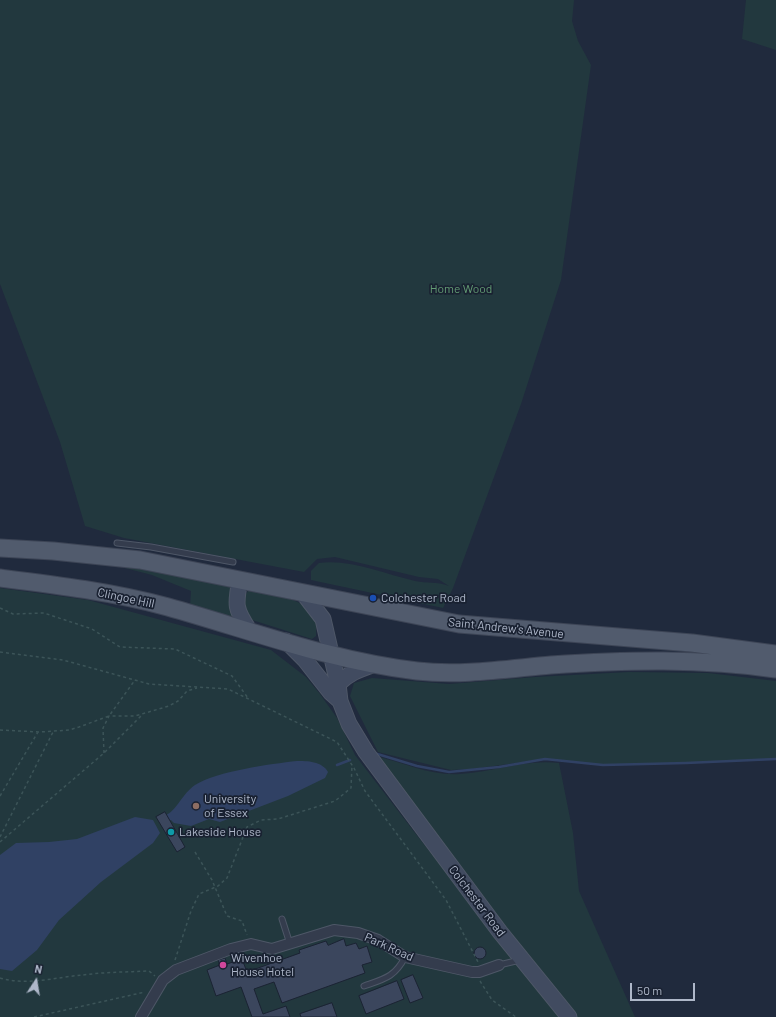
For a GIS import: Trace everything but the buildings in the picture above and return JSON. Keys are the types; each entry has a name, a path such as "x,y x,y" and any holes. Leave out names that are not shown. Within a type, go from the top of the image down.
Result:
{"main road":[{"path":"0,548 53,551 140,560 240,580 236,604 239,616 249,630 372,666 419,672 451,673 551,665 654,660 690,661 776,669"},
{"name":"Clingoe Hill","path":"0,578 96,592 165,606 249,630"},
{"name":"Saint Andrew's Avenue","path":"240,580 459,624 692,644 776,654"},
{"name":"Colchester Road","path":"303,593 323,619 327,629 340,701 350,724 366,752 522,959 569,1017"},
{"name":"Colchester Road","path":"286,641 305,660 331,693 340,701"},
{"path":"338,684 347,675 355,670 372,666"}],"street":[{"name":"Park Road","path":"141,1017 163,980 176,970 231,949 251,944 272,949 334,930 358,933 378,940 405,957 472,972 499,965"}],"lane":[{"path":"117,543 157,548 233,562"},
{"path":"282,919 290,944"},
{"path":"364,986 387,978 399,968 405,957"},
{"name":"Park Road","path":"499,965 522,959"}],"path":[{"path":"0,608 13,614 44,613 51,615 92,629 120,647 175,649 232,676 248,699"},
{"path":"0,652 63,660 149,684 228,688 337,742 352,765 365,791 446,900 472,949 474,956 484,970"},
{"path":"104,753 102,728 108,716 134,680"},
{"path":"0,730 53,732 68,730 108,716 135,716 169,706 178,701 187,691 199,687"},
{"path":"0,842 104,753 142,714"},
{"path":"0,796 38,732"},
{"path":"0,837 53,732"},
{"path":"173,966 191,911 199,894 215,887 227,878 247,827 261,820 278,819 335,801 351,788 352,765"},
{"path":"196,852 215,887 227,916 242,921 251,944"},
{"path":"0,978 10,981 34,980 85,974 149,971 158,978"},
{"path":"472,972 492,1000 516,1017"},
{"path":"34,1017 150,991"}],"green space":[{"name":"Home Wood","path":"0,0 574,0 572,21 578,41 591,65 561,280 521,404 453,588 443,608 311,580 311,571 319,563 343,563 415,581 449,586 438,579 419,577 335,557 317,559 304,572 124,538 85,526 60,442 0,284"},
{"path":"746,0 776,0 776,50 742,39"},
{"path":"126,564 232,585 229,603 233,618 190,607 191,591 152,575 125,568"},
{"name":"University of Essex","path":"0,588 88,600 271,650 306,677 320,694 337,718 355,755 419,838 562,1017 0,1017"},
{"path":"249,590 283,597 304,606 311,613 316,623 316,636 312,639 249,619 242,599"},
{"path":"629,672 708,673 776,681 776,759 603,765 545,759 472,769 451,770 378,752 350,696 354,683 372,678 449,684 535,677"},
{"path":"376,756 428,771 449,774 472,773 522,764 547,762 559,763 573,833 579,891 635,1017 576,1017 526,957"}],"water":[{"path":"297,761 318,764 325,768 328,772 325,778 288,796 220,822 209,819 191,826 174,823 171,820 169,821 166,815 170,813 190,789 205,780 244,769"},
{"path":"135,817 153,820 160,833 153,843 101,882 59,920 37,950 12,971 0,969 0,855 16,843 77,839"}],"waterway":[{"path":"374,753 417,766 449,772 499,767 545,759 603,765 776,759"},
{"path":"337,765 350,760"}],"place":[{"name":"Colchester Road","path":"373,598"},
{"name":"University of Essex","path":"196,806"},
{"name":"Lakeside House","path":"171,832"},
{"name":"Wivenhoe House Hotel","path":"223,965"}]}
